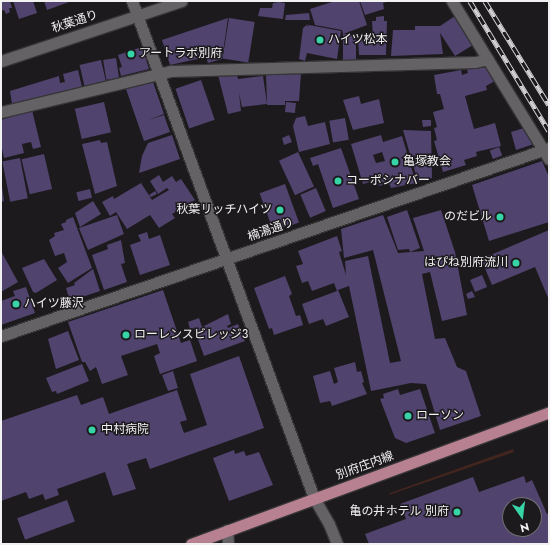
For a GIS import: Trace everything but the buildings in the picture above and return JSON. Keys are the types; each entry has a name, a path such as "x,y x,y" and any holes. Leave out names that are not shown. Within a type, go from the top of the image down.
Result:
{"main road":[{"name":"別府庄内線","path":"191,544 549,412"}],"street":[{"path":"132,1 160,74 225,259 314,498 329,524 336,544"},
{"name":"秋葉通り","path":"1,61 181,1"},
{"path":"452,1 547,152"},
{"path":"1,112 160,74 475,62 488,59"},
{"name":"楠湯通り","path":"1,336 225,259 547,152"},
{"path":"227,530 228,544"}],"shaded area":[{"path":"513,449 514,452 389,495 390,493"}],"railway":[{"path":"470,1 549,131"},
{"path":"485,1 549,105"}],"place":[{"name":"ハイツ松本","path":"320,40"},
{"name":"アートラボ別府","path":"131,54"},
{"name":"亀塚教会","path":"395,162"},
{"name":"コーポシナバー","path":"338,181"},
{"name":"秋葉リッチハイツ","path":"280,210"},
{"name":"のだビル","path":"500,217"},
{"name":"はぴね別府流川","path":"516,263"},
{"name":"ハイツ藤沢","path":"16,304"},
{"name":"ローレンスビレッジ3","path":"126,335"},
{"name":"ローソン","path":"408,416"},
{"name":"中村病院","path":"92,430"},
{"name":"亀の井ホテル 別府","path":"457,512"}]}
